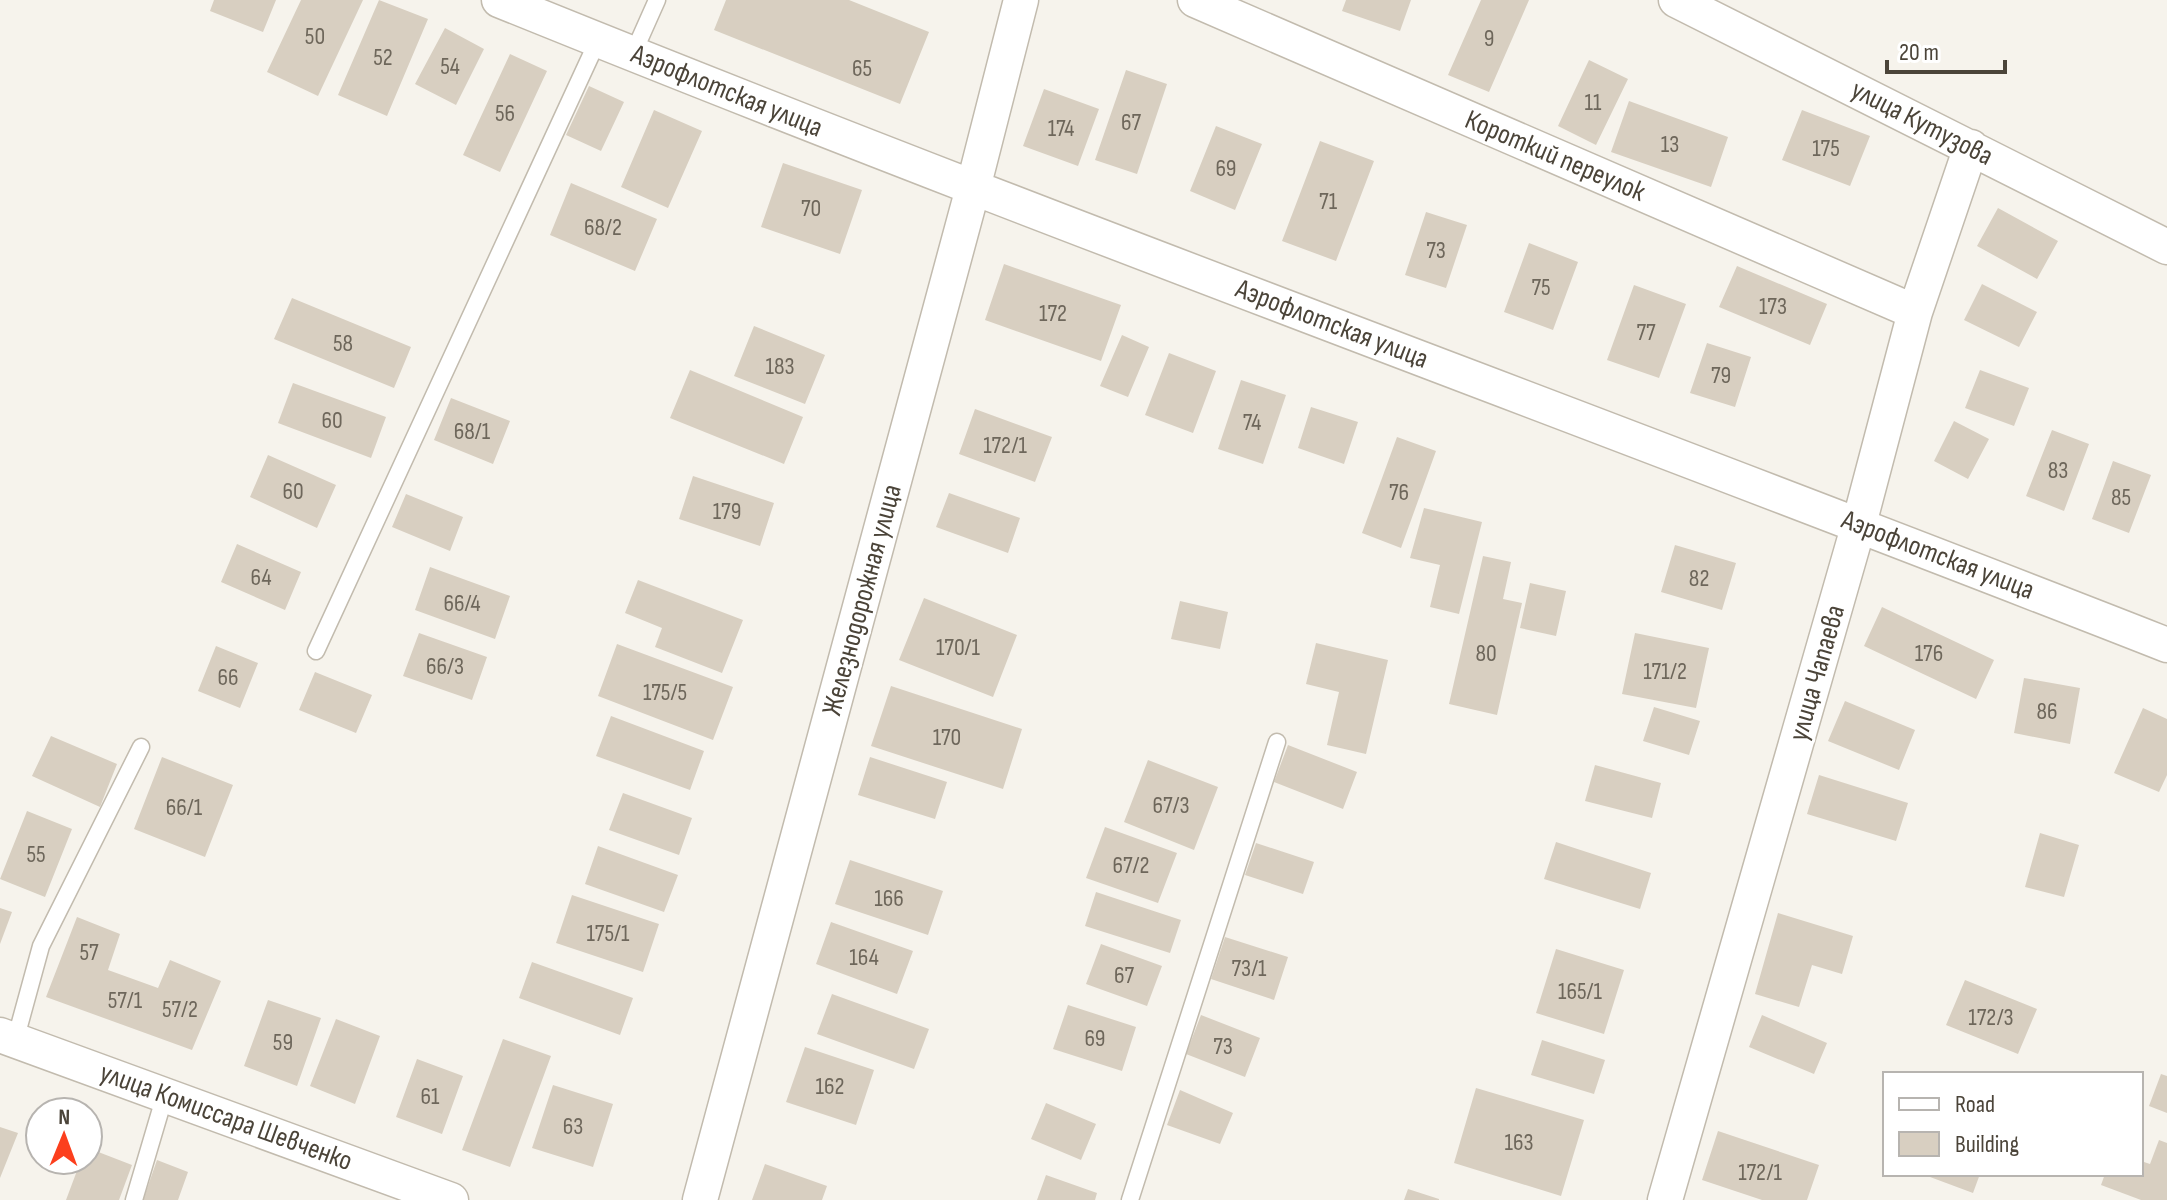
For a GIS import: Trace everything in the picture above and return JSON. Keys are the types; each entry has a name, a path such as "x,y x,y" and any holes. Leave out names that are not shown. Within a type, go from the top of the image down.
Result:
{"street":[{"name":"Аэрофлотская улица","path":"499,0 973,188 1859,524 2167,645"},
{"name":"Железнодорожная улица","path":"700,1200 1021,0"},
{"name":"Короткий переулок","path":"1195,0 1915,312"},
{"name":"улица Кутузова","path":"1676,0 2167,247"},
{"name":"улица Чапаева","path":"1665,1200 1859,524 1915,312 1971,147"},
{"name":"улица Комиссара Шевченко","path":"8,1038 451,1200"}],"lane":[{"path":"633,54 657,0"},
{"path":"316,651 598,40"},
{"path":"1130,1200 1277,742"},
{"path":"8,1038 41,946 141,747"},
{"path":"134,1200 165,1095"}],"building":[{"path":"214,0 276,0 263,32 210,11"},
{"path":"301,0 363,0 318,96 267,72"},
{"path":"379,0 428,19 387,116 338,95"},
{"path":"726,0 849,0 929,32 900,104 714,30"},
{"path":"1346,0 1411,0 1400,31 1342,11"},
{"path":"1481,0 1529,0 1489,92 1448,75"},
{"path":"445,28 484,49 456,105 415,84"},
{"path":"510,54 547,71 500,172 463,155"},
{"path":"1589,60 1628,79 1596,145 1558,126"},
{"path":"1126,70 1167,84 1137,174 1095,160"},
{"path":"589,86 624,102 601,151 566,135"},
{"path":"1044,89 1099,109 1078,166 1023,146"},
{"path":"1629,101 1728,137 1711,187 1611,152"},
{"path":"654,110 702,131 668,208 621,187"},
{"path":"1802,110 1870,136 1850,186 1782,160"},
{"path":"1216,126 1262,144 1235,210 1190,191"},
{"path":"1320,141 1374,161 1336,261 1282,241"},
{"path":"783,163 862,190 840,254 761,227"},
{"path":"571,183 657,219 635,271 550,235"},
{"path":"1998,208 2058,241 2037,279 1977,246"},
{"path":"1426,212 1467,225 1446,288 1405,275"},
{"path":"1529,243 1578,262 1553,330 1504,312"},
{"path":"1004,264 1121,305 1101,361 985,320"},
{"path":"1737,266 1827,304 1810,345 1719,307"},
{"path":"1982,284 2037,312 2019,347 1964,320"},
{"path":"1634,285 1686,304 1659,378 1607,360"},
{"path":"292,298 411,347 394,388 274,339"},
{"path":"754,326 825,355 805,404 734,376"},
{"path":"1122,335 1149,347 1128,397 1100,386"},
{"path":"1707,343 1751,357 1735,407 1690,393"},
{"path":"1169,353 1216,371 1193,433 1145,415"},
{"path":"690,370 803,417 784,464 670,418"},
{"path":"1980,370 2029,388 2014,426 1965,408"},
{"path":"1241,380 1286,395 1263,464 1218,449"},
{"path":"293,383 386,417 371,458 278,423"},
{"path":"451,398 510,421 493,464 434,440"},
{"path":"1311,407 1358,422 1344,464 1298,448"},
{"path":"975,409 1052,437 1035,482 959,454"},
{"path":"1954,421 1989,439 1968,479 1934,461"},
{"path":"2052,430 2089,444 2064,511 2026,496"},
{"path":"1397,437 1436,451 1401,548 1362,533"},
{"path":"268,455 336,485 317,528 250,497"},
{"path":"2113,461 2151,475 2129,533 2092,519"},
{"path":"693,476 774,503 760,546 679,519"},
{"path":"949,493 1020,518 1008,553 936,527"},
{"path":"406,494 463,517 450,551 392,527"},
{"path":"1424,508 1482,522 1459,614 1430,607 1440,565 1410,558"},
{"path":"237,544 301,572 285,610 221,582"},
{"path":"1675,545 1736,563 1722,610 1661,592"},
{"path":"1483,556 1511,562 1503,599 1522,603 1497,715 1449,704"},
{"path":"430,567 510,596 495,639 415,610"},
{"path":"638,580 743,620 722,673 655,647 662,628 625,613"},
{"path":"1530,583 1566,591 1556,636 1520,628"},
{"path":"924,598 1017,635 993,697 899,660"},
{"path":"1180,601 1228,612 1220,649 1171,639"},
{"path":"1882,607 1994,660 1976,699 1864,646"},
{"path":"419,633 487,657 472,700 403,676"},
{"path":"1635,633 1709,648 1696,708 1622,694"},
{"path":"1316,643 1388,660 1366,754 1327,745 1339,692 1306,684"},
{"path":"617,644 733,687 713,740 598,696"},
{"path":"216,646 258,663 240,708 198,691"},
{"path":"315,672 372,695 356,733 299,710"},
{"path":"2024,678 2080,688 2070,744 2014,733"},
{"path":"891,686 1022,729 1003,789 871,746"},
{"path":"1845,701 1915,730 1899,770 1828,741"},
{"path":"1654,707 1700,721 1689,755 1643,741"},
{"path":"2143,708 2167,719 2167,775 2159,792 2114,773"},
{"path":"611,716 704,751 690,790 596,756"},
{"path":"51,736 117,764 100,807 32,776"},
{"path":"1288,745 1357,772 1343,809 1274,782"},
{"path":"162,757 233,785 205,857 134,829"},
{"path":"870,757 947,782 935,819 858,795"},
{"path":"1148,760 1218,787 1194,850 1124,822"},
{"path":"1595,765 1661,783 1652,818 1585,801"},
{"path":"1819,775 1908,803 1896,841 1807,814"},
{"path":"623,793 692,818 679,855 609,830"},
{"path":"27,811 72,829 45,897 0,879"},
{"path":"1105,827 1177,853 1158,903 1086,878"},
{"path":"2040,833 2079,845 2064,897 2025,887"},
{"path":"1556,842 1651,873 1640,909 1544,879"},
{"path":"1256,843 1314,862 1303,894 1245,875"},
{"path":"598,846 678,875 664,912 585,884"},
{"path":"850,860 943,891 928,935 835,904"},
{"path":"1096,892 1181,920 1170,953 1085,926"},
{"path":"572,895 659,924 643,972 556,943"},
{"path":"0,908 12,912 0,944"},
{"path":"1778,913 1853,936 1842,974 1812,965 1799,1007 1755,994"},
{"path":"77,917 120,934 108,970 158,988 170,960 221,981 192,1050 46,997"},
{"path":"831,922 913,951 897,994 816,964"},
{"path":"1225,937 1288,957 1274,1000 1211,979"},
{"path":"1101,944 1162,966 1147,1006 1086,984"},
{"path":"1556,949 1624,970 1604,1034 1536,1013"},
{"path":"532,962 633,998 620,1035 519,998"},
{"path":"1965,980 2037,1009 2018,1054 1946,1025"},
{"path":"832,994 929,1029 914,1069 817,1034"},
{"path":"268,1000 321,1018 297,1086 244,1066"},
{"path":"1068,1005 1136,1027 1122,1071 1053,1049"},
{"path":"1201,1015 1260,1038 1245,1077 1186,1054"},
{"path":"1762,1015 1827,1043 1814,1074 1749,1047"},
{"path":"336,1019 380,1036 355,1104 310,1086"},
{"path":"503,1039 551,1056 510,1167 462,1150"},
{"path":"1542,1040 1605,1060 1594,1094 1531,1075"},
{"path":"805,1047 874,1070 856,1125 786,1102"},
{"path":"417,1059 463,1076 442,1134 396,1117"},
{"path":"2161,1074 2167,1076 2167,1113 2149,1106"},
{"path":"553,1085 613,1104 593,1167 532,1148"},
{"path":"1476,1088 1584,1120 1561,1196 1454,1163"},
{"path":"1180,1090 1233,1113 1220,1144 1167,1125"},
{"path":"1046,1103 1096,1124 1081,1160 1031,1139"},
{"path":"0,1127 18,1133 0,1178"},
{"path":"1718,1131 1819,1165 1807,1200 1762,1200 1702,1180"},
{"path":"2159,1140 2167,1143 2167,1200 2141,1200 2101,1185 2104,1176 2143,1176 2143,1162 2150,1164"},
{"path":"104,1154 132,1165 119,1200 66,1200 75,1176 104,1176"},
{"path":"157,1160 188,1172 178,1200 143,1200"},
{"path":"765,1164 827,1186 822,1200 752,1200"},
{"path":"1046,1175 1097,1193 1095,1200 1037,1200"},
{"path":"1927,1176 1979,1176 1973,1193"},
{"path":"1408,1189 1439,1199 1439,1200 1404,1200"}]}
